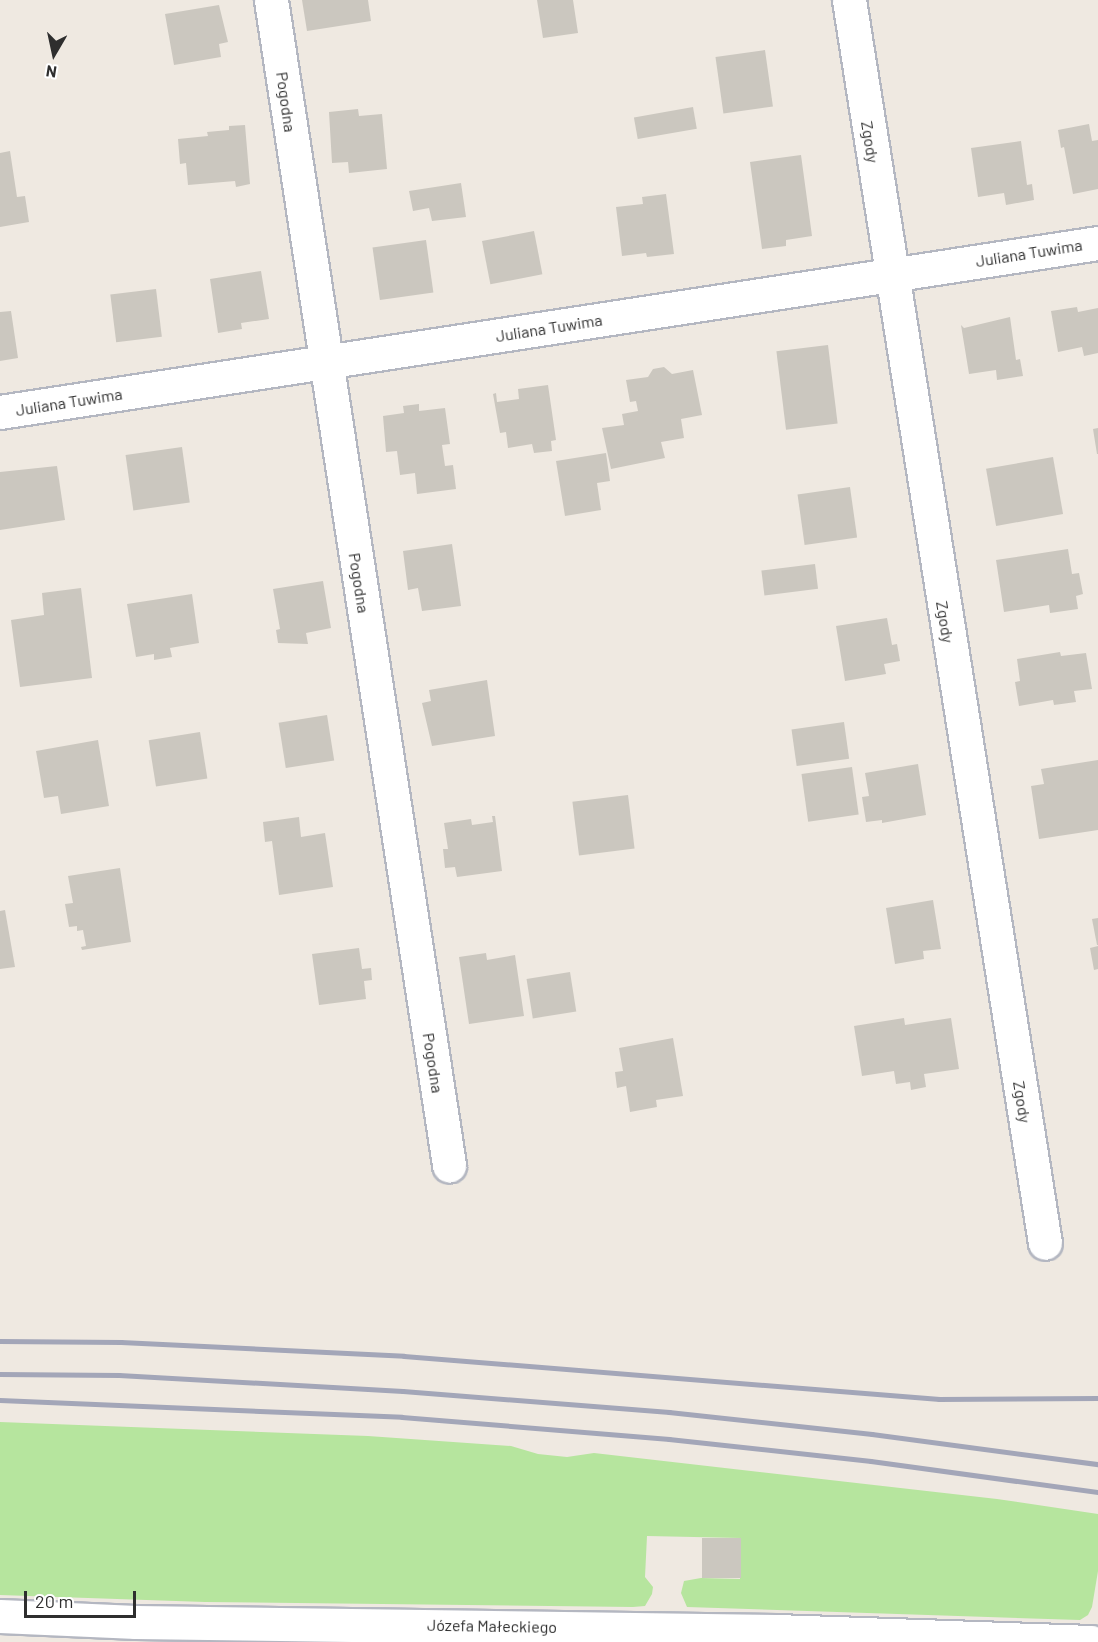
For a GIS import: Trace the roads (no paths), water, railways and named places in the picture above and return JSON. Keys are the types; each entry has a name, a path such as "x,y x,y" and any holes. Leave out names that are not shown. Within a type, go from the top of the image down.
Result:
{"street":[{"name":"Pogodna","path":"271,0 449,1165"},
{"name":"Zgody","path":"849,0 890,274 1045,1243"},
{"name":"Juliana Tuwima","path":"0,412 1098,243"},
{"name":"Józefa Małeckiego","path":"0,1616 136,1622 258,1632 776,1636 1091,1642"}],"railway":[{"path":"0,1341 121,1342 404,1356 939,1399 1098,1398"},
{"path":"0,1374 119,1375 403,1391 669,1412 872,1434 1098,1464"},
{"path":"0,1400 402,1417 669,1439 871,1461 1098,1492"}]}
